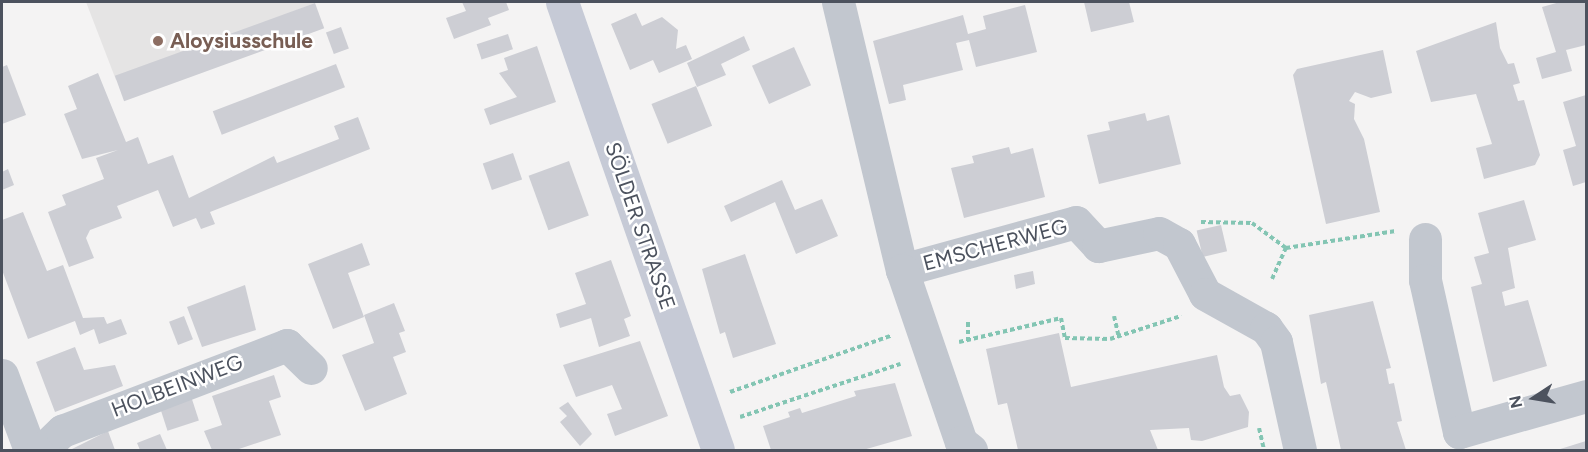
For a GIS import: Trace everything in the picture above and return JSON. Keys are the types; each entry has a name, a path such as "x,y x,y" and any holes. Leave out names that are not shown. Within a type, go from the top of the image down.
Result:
{"street":[{"name":"SÖLDER STRASSE","path":"562,2 710,426"},
{"name":"EMSCHERWEG","path":"838,2 902,270 918,325 917,366 961,442 971,450"},
{"name":"EMSCHERWEG","path":"902,270 1076,222 1098,246 1160,232"},
{"path":"1160,232 1179,244 1205,294 1266,328 1276,342 1300,450"},
{"path":"1425,239 1425,280 1459,432 1587,396"},
{"name":"HOLBEINWEG","path":"42,450 62,431 287,345 311,368"},
{"path":"2,375 30,450"}],"path":[{"path":"1160,232 1236,219 1252,223 1286,248 1392,230 1425,239"},
{"path":"1272,279 1286,248"},
{"path":"710,426 900,364 917,366 968,340 1061,318 1065,338 1119,337 1190,315"},
{"path":"1114,316 1119,337"},
{"path":"968,321 968,340"},
{"path":"710,426 918,325"},
{"path":"1257,419 1264,450"}],"shaded area":[{"name":"Aloysiusschule","path":"86,2 315,2 315,3 116,80"}],"building":[{"path":"462,2 506,2 509,10 488,18 491,25 454,39 446,18 466,11"},
{"path":"1084,2 1129,2 1134,22 1091,32"},
{"path":"1560,2 1586,2 1586,45 1566,50 1572,71 1542,79 1536,58 1556,52 1542,7"},
{"path":"315,3 324,28 124,101 115,76"},
{"path":"1025,5 1037,52 976,67 969,40 956,43 963,70 903,85 906,100 889,104 873,41 963,15 968,34 986,29 983,16"},
{"path":"636,13 642,26 662,17 678,30 676,49 686,45 692,59 659,73 653,60 630,70 611,24"},
{"path":"1496,22 1500,48 1508,64 1514,63 1520,83 1513,85 1518,101 1524,100 1540,155 1535,165 1484,179 1476,148 1492,144 1476,94 1431,102 1416,51"},
{"path":"341,27 349,49 334,54 326,32"},
{"path":"508,34 513,49 482,59 477,44"},
{"path":"744,36 750,50 721,64 726,75 697,87 687,63"},
{"path":"537,46 556,102 490,125 484,109 517,97 499,73 508,70 504,58"},
{"path":"794,47 811,85 769,104 752,66"},
{"path":"1383,50 1392,93 1371,98 1355,92 1349,101 1355,104 1354,119 1364,139 1380,212 1326,224 1293,75 1297,69"},
{"path":"336,64 345,87 222,135 213,111"},
{"path":"7,65 26,115 2,124 2,67"},
{"path":"98,73 126,142 138,137 148,164 173,155 189,198 274,156 277,163 339,139 334,126 358,117 370,149 210,212 215,224 201,229 196,218 173,227 158,190 117,206 122,218 90,230 86,238 94,258 69,267 48,212 66,205 62,195 104,179 96,158 118,150 82,159 64,114 77,109 68,86"},
{"path":"696,86 712,126 668,144 651,104"},
{"path":"1586,95 1586,182 1573,186 1563,150 1576,146 1563,102"},
{"path":"1145,113 1147,121 1169,115 1181,164 1099,184 1087,135 1110,130 1108,122"},
{"path":"1009,147 1011,154 1033,148 1045,197 964,218 951,168 974,163 972,156"},
{"path":"513,153 522,179 492,190 483,163"},
{"path":"569,161 589,216 548,230 529,176"},
{"path":"8,169 14,185 2,190 2,172"},
{"path":"782,180 795,210 822,199 838,236 796,254 775,202 731,222 724,206"},
{"path":"1524,200 1536,240 1508,248 1515,288 1502,292 1505,306 1528,300 1547,366 1493,382 1471,287 1482,284 1474,257 1489,253 1478,213"},
{"path":"23,212 47,271 63,265 83,318 104,317 107,324 121,319 127,334 99,344 94,329 80,335 75,321 28,339 2,270 2,220"},
{"path":"1221,225 1227,251 1203,257 1197,231"},
{"path":"362,243 370,265 348,273 364,317 333,329 308,264"},
{"path":"745,254 776,344 733,358 725,332 720,334 702,269"},
{"path":"611,260 631,316 624,319 630,336 599,347 591,318 560,328 556,314 586,304 575,273"},
{"path":"1033,271 1035,284 1016,289 1014,275"},
{"path":"245,285 256,330 202,347 187,307"},
{"path":"1373,301 1391,368 1386,369 1389,384 1394,383 1402,421 1397,422 1406,450 1341,450 1326,382 1321,384 1309,315"},
{"path":"394,303 405,331 399,333 406,352 393,357 407,394 365,411 342,355 374,343 364,315"},
{"path":"184,316 193,339 178,345 169,322"},
{"path":"1059,333 1071,387 1217,355 1224,387 1230,396 1240,394 1249,412 1248,427 1202,441 1191,440 1189,428 1150,430 1158,450 1018,450 1007,403 998,405 986,349"},
{"path":"640,341 668,416 615,436 607,414 622,409 612,385 576,397 563,365"},
{"path":"75,347 84,370 115,365 123,386 55,412 36,362"},
{"path":"274,375 281,397 269,401 281,435 236,450 212,450 204,431 222,425 212,396"},
{"path":"895,383 912,436 863,450 771,450 763,426 790,417 788,412 800,408 802,413 856,396 854,391"},
{"path":"189,390 199,420 168,431 158,400"},
{"path":"568,402 592,434 580,446 560,422 567,416 559,408"},
{"path":"108,431 115,450 70,450"},
{"path":"160,434 167,450 140,450 137,443"},
{"path":"1586,441 1586,450 1557,450"}],"place":[{"name":"Aloysiusschule","path":"158,41"}]}
